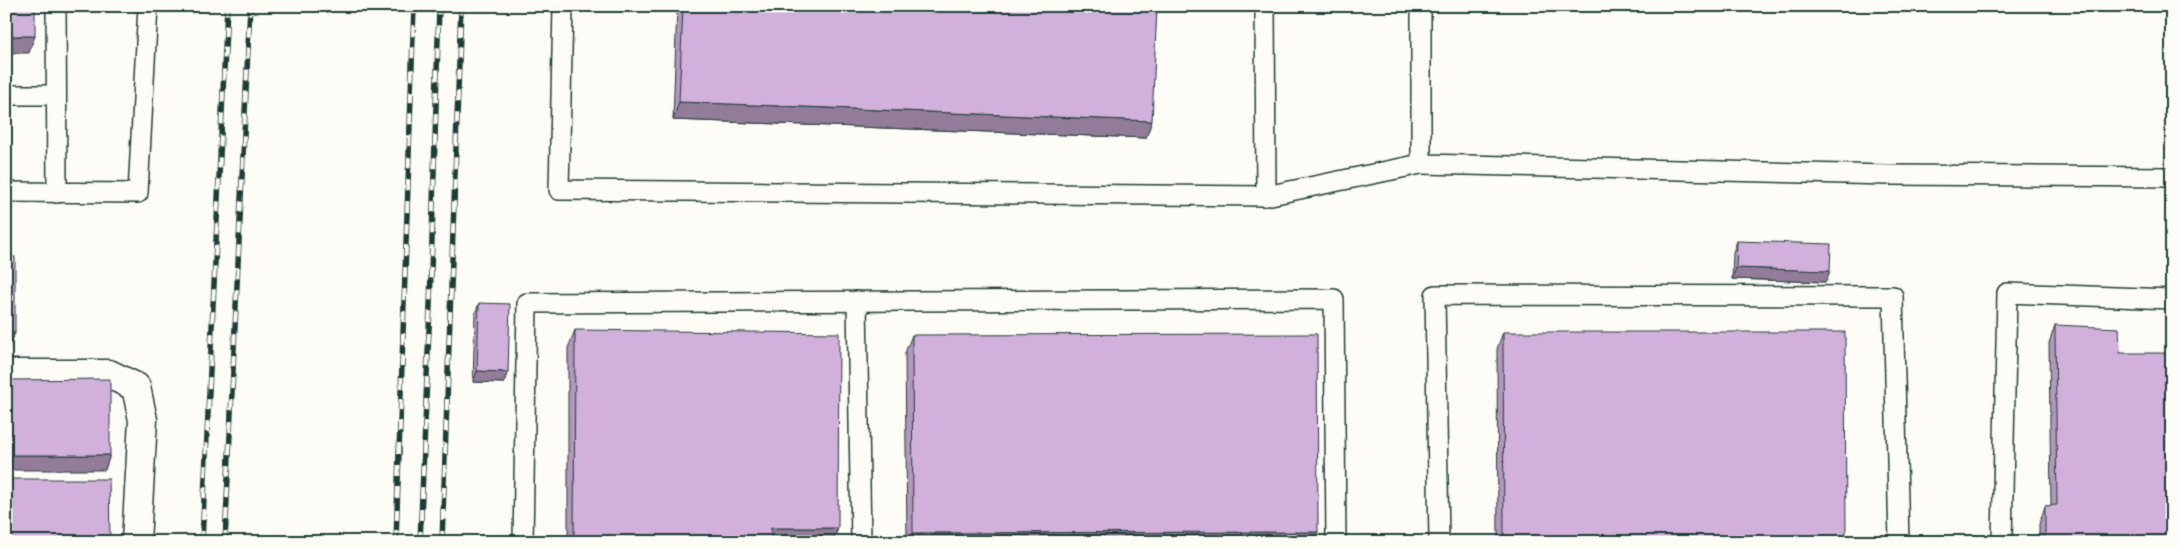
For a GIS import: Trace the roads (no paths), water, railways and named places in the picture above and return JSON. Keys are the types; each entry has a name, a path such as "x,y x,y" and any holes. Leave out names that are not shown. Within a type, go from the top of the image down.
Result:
{"street":[{"path":"6,374 109,374 136,387 143,420 136,542"}],"lane":[{"path":"56,6 56,193"},
{"path":"6,192 138,194 148,6"},
{"path":"564,6 559,190 1266,196 1421,164 1888,175 2172,176"},
{"path":"1265,6 1266,196"},
{"path":"1421,164 1422,6"},
{"path":"6,95 56,95"},
{"path":"2002,542 2006,292 2172,300"},
{"path":"1439,542 1435,296 1893,296 1899,542"},
{"path":"523,542 527,302 1334,299 1336,542"},
{"path":"857,301 861,542"}],"railway":[{"path":"202,542 227,6"},
{"path":"225,542 250,6"},
{"path":"396,542 414,6"},
{"path":"420,542 430,306 439,6"},
{"path":"442,542 461,6"}]}
